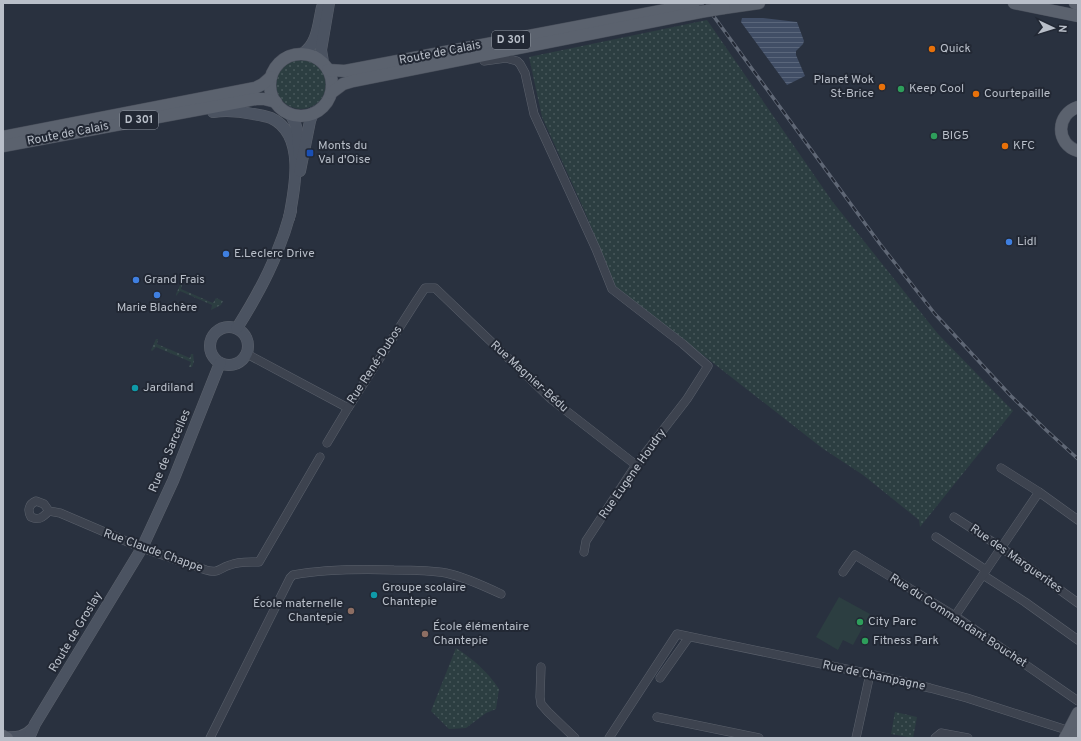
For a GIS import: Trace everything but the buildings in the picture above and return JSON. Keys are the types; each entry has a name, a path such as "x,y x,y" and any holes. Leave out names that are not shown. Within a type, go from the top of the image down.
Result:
{"main road":[{"path":"302,54 311,46 315,38 323,3"},
{"path":"326,66 315,57 302,54 294,54 284,59 276,67 271,77 270,88 276,102 283,110 289,113 299,115 313,113 324,105 331,93 332,80 321,50 329,3"},
{"name":"D 301","path":"699,7 724,8 759,3"},
{"path":"1014,3 1078,16"},
{"path":"1023,3 1078,12"},
{"name":"Route de Calais","path":"326,66 345,71 699,7"},
{"name":"Route de Calais","path":"331,93 348,82 526,47 699,7"},
{"name":"Route de Calais","path":"3,137 255,88 263,84 271,77"},
{"name":"Route de Calais","path":"3,146 256,99 276,102"},
{"path":"1077,151 1069,147 1063,140 1060,129 1066,113 1078,107"},
{"path":"148,119 231,110 263,116 275,121 288,135 296,159 289,218"},
{"path":"289,113 295,120 297,129 300,166"},
{"path":"237,328 268,276 279,248 298,183 300,166 313,113"},
{"path":"221,328 237,328 243,332 249,342 247,354 238,364 226,365 220,363 212,354 211,342 213,336 221,328"},
{"name":"Rue de Sarcelles","path":"142,548 173,481 220,363"},
{"name":"Route de Groslay","path":"5,737 14,738 31,735 142,548"},
{"path":"1074,734 1078,713"}],"street":[{"name":"Rue Eugene Houdry","path":"442,64 467,64 506,58 517,61 520,64 525,73 534,114 596,249 612,289 683,344 708,366 687,399 636,465 586,542 584,552"},
{"name":"Rue René-Dubos","path":"327,443 425,288"},
{"name":"Rue Magnier-Bédu","path":"425,288 435,288 551,399 636,465"},
{"path":"247,354 348,408"},
{"name":"Rue Claude Chappe","path":"48,511 60,513 142,548 212,572 219,571 230,565 242,562 259,562 320,457"},
{"path":"1001,468 1039,492 1078,520"},
{"path":"955,616 1039,492"},
{"name":"Rue des Marguerites","path":"954,517 1002,548 1078,603"},
{"path":"936,536 984,573 1078,640"},
{"name":"Rue du Commandant Bouchet","path":"843,572 855,555 955,616 1078,701"},
{"path":"210,738 290,578 294,575 368,569 436,572 448,574 482,585 501,594"},
{"name":"Rue de Champagne","path":"609,738 677,634 870,674 967,698 1074,734"},
{"path":"660,678 688,637"},
{"path":"540,667 541,704 575,738"},
{"path":"856,738 870,674"},
{"path":"657,717 759,738"},
{"path":"935,738 941,733 968,738"}],"shaded area":[{"path":"707,20 832,201 938,334 1013,411 920,527 919,520 863,475 822,448 616,287 585,212 542,117 529,57"},
{"path":"301,59 310,61 321,70 326,84 324,93 315,104 301,109 292,107 281,98 276,84 278,75 287,64"},
{"path":"181,283 181,289 213,303 216,298 223,301 221,305 211,310 212,305 180,291 176,296"},
{"path":"156,339 158,339 157,344 190,358 191,354 193,354 194,361 192,367 189,367 191,362 156,347 152,351 151,350"},
{"path":"839,597 870,614 853,645 843,640 838,650 816,637"},
{"path":"456,648 480,666 499,689 496,709 486,713 466,728 449,729 431,711"},
{"path":"895,712 917,717 913,738 891,734"}],"water":[{"path":"742,18 763,18 797,22 804,41 796,51 796,55 805,76 787,85 741,22"}],"railway":[{"path":"704,3 880,244 935,314 1011,396 1078,459"}],"place":[{"name":"Quick","path":"932,49"},
{"name":"Planet Wok St-Brice","path":"882,87"},
{"name":"Keep Cool","path":"901,89"},
{"name":"Courtepaille","path":"976,94"},
{"name":"BIG5","path":"934,136"},
{"name":"KFC","path":"1005,146"},
{"name":"Monts du Val d'Oise","path":"310,153"},
{"name":"Lidl","path":"1009,242"},
{"name":"E.Leclerc Drive","path":"226,254"},
{"name":"Grand Frais","path":"136,280"},
{"name":"Marie Blachère","path":"157,295"},
{"name":"Jardiland","path":"135,388"},
{"name":"Groupe scolaire Chantepie","path":"374,595"},
{"name":"École maternelle Chantepie","path":"351,611"},
{"name":"City Parc","path":"860,622"},
{"name":"École élémentaire Chantepie","path":"425,634"},
{"name":"Fitness Park","path":"865,641"}]}
